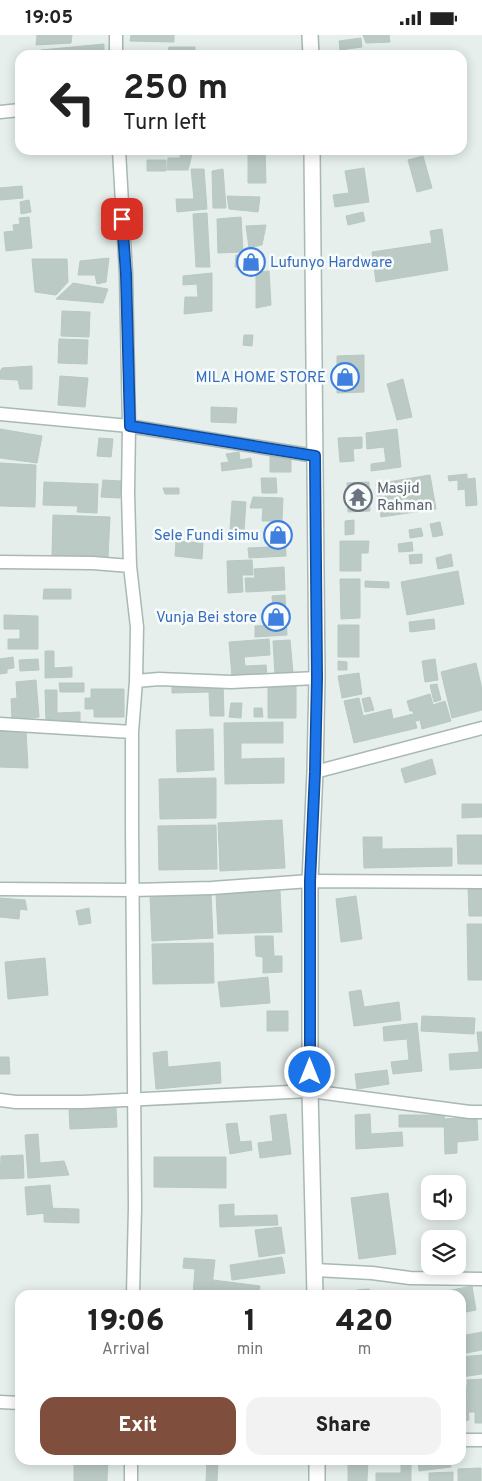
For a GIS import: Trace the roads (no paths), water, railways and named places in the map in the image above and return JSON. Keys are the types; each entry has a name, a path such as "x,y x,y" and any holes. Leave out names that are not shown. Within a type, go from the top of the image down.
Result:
{"street":[{"path":"116,35 116,50"},
{"path":"310,35 311,50"},
{"path":"0,112 15,111"},
{"path":"119,155 126,274 130,426 128,493 130,566 137,627 136,681 132,732 135,1207 133,1290"},
{"path":"312,155 317,678 310,881 310,1091 316,1290"},
{"path":"0,414 130,426 315,456"},
{"path":"0,562 93,563 130,566"},
{"path":"136,681 158,679 231,682 317,678"},
{"path":"0,724 132,732"},
{"path":"315,772 482,728"},
{"path":"0,889 133,890 212,888 310,881 482,882"},
{"path":"0,1101 82,1102 310,1091 482,1112"},
{"path":"315,1271 372,1273 410,1278 482,1279"},
{"path":"0,1403 15,1403"},
{"path":"466,1440 482,1440"},
{"path":"131,1465 132,1481"},
{"path":"317,1465 317,1481"}],"place":[{"name":"Lufunyo Hardware","path":"251,262"},
{"name":"MILA HOME STORE","path":"345,377"},
{"name":"Masjid Rahman","path":"358,497"},
{"name":"Sele Fundi simu","path":"278,535"},
{"name":"Vunja Bei store","path":"276,617"}]}
